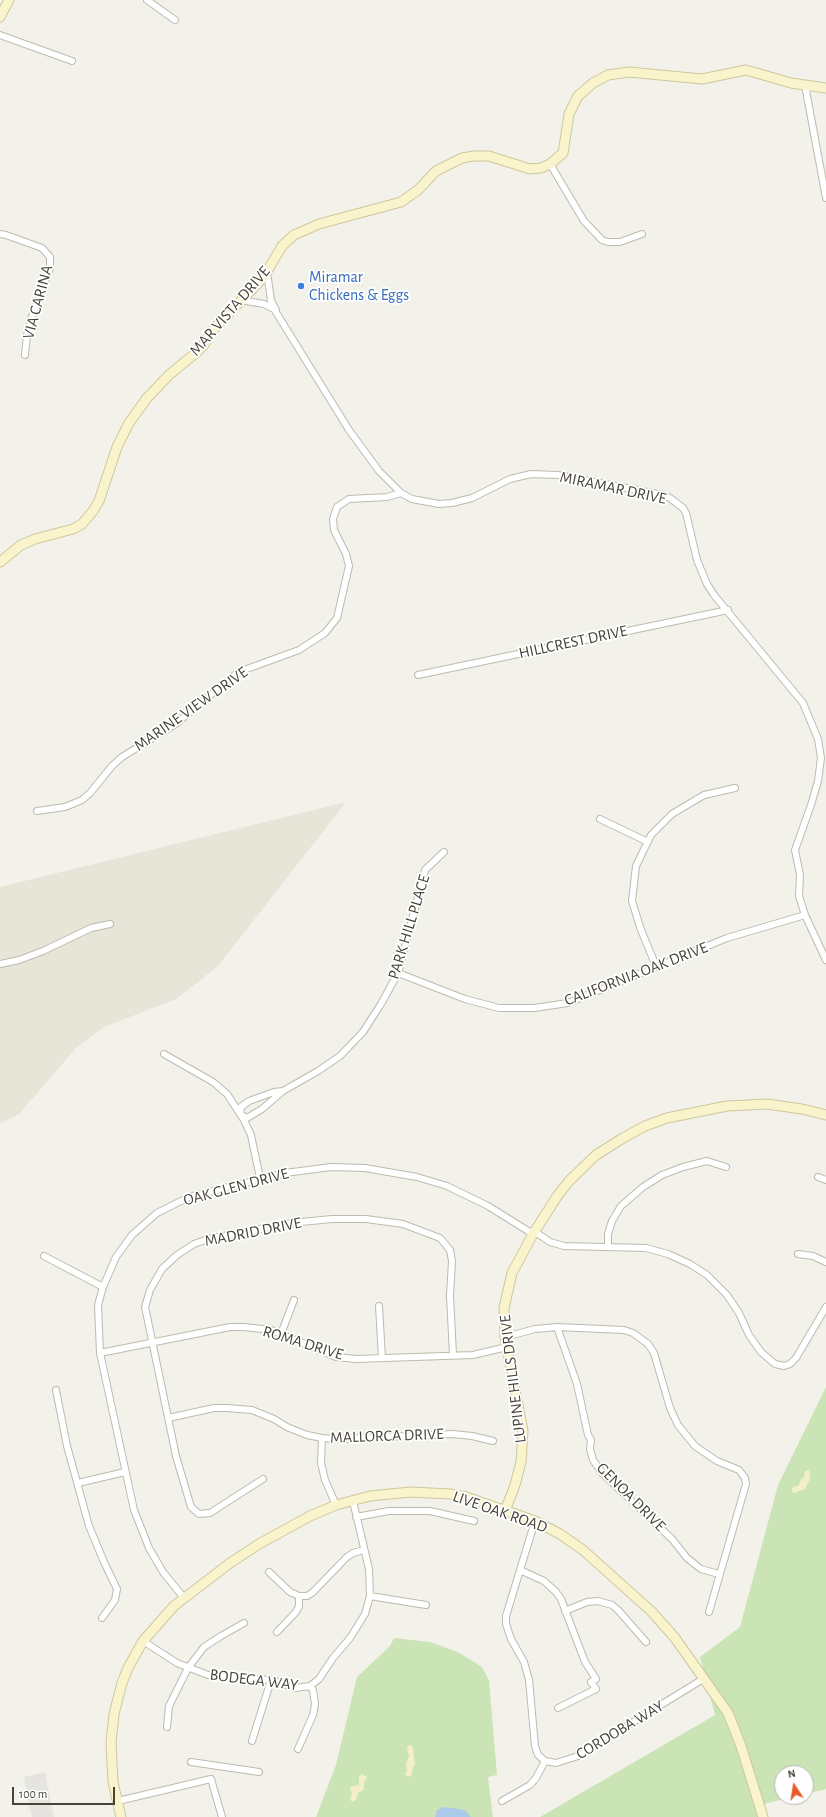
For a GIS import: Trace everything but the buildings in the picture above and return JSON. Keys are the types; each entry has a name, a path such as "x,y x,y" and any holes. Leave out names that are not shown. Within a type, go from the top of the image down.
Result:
{"street":[{"path":"1,12 9,0"},
{"path":"148,0 175,20"},
{"path":"0,35 72,60"},
{"name":"MAR VISTA DRIVE","path":"0,562 21,545 35,539 73,529 82,524 94,511 118,447 129,423 147,398 170,374 197,352 205,343 211,332 267,272 282,246 294,235 319,224 401,202 418,190 436,171 462,158 489,156 530,169 541,168 550,164 563,153 565,148 569,114 576,101 585,88 598,79 608,75 629,72 702,79 746,70 805,85 826,88"},
{"path":"805,85 826,198"},
{"path":"550,164 584,221 602,240 620,242 642,234"},
{"name":"VIA CARINA","path":"0,234 42,248 50,257 50,268 27,335 26,355"},
{"name":"MIRAMAR DRIVE","path":"267,272 271,301 281,319 349,430 379,471 401,493 412,499 439,504 452,503 472,498 510,479 531,474 558,475 663,495 670,498 683,508 686,513 697,560 707,584 714,596 728,610 803,703 818,739 821,758 818,781 812,805 795,850 800,875 799,896 805,916 826,960"},
{"name":"MIRAMAR DRIVE","path":"240,300 264,304 274,309 281,319"},
{"name":"MARINE VIEW DRIVE","path":"37,811 65,807 82,800 117,762 177,723 233,676 244,670 299,650 325,633 337,618 349,566 346,554 334,530 333,519 337,507 349,499 386,497 401,493"},
{"name":"HILLCREST DRIVE","path":"418,675 728,610"},
{"path":"656,966 641,930 632,901 636,866 651,835 672,814 704,795 735,788"},
{"path":"600,819 648,842"},
{"name":"PARK HILL PLACE","path":"240,1114 247,1118 262,1109 283,1091 318,1071 340,1056 363,1032 398,973 425,870 444,852"},
{"name":"CALIFORNIA OAK DRIVE","path":"398,973 465,999 499,1008 534,1008 568,1003 727,938 805,916"},
{"path":"0,964 19,960 43,951 92,928 110,924"},
{"path":"164,1054 212,1082 227,1094 251,1135 260,1178"},
{"path":"240,1114 241,1107 249,1101 274,1092 283,1091"},
{"name":"LUPINE HILLS DRIVE","path":"505,1511 515,1485 521,1462 523,1430 505,1336 504,1308 512,1273 534,1233 558,1195 570,1180 596,1155 623,1138 645,1126 686,1113 727,1106 767,1104 802,1109 826,1115"},
{"path":"608,1246 608,1234 612,1221 621,1206 643,1187 662,1175 683,1167 707,1161 726,1167"},
{"name":"OAK GLEN DRIVE","path":"184,1598 164,1572 149,1548 134,1510 100,1353 98,1306 103,1287 116,1256 132,1235 157,1213 189,1197 260,1178 331,1167 365,1168 417,1176 447,1186 488,1206 550,1242 564,1246 646,1248 668,1254 690,1264 708,1275 728,1295 749,1336 761,1352 774,1364 784,1366 790,1364 796,1358 826,1307"},
{"path":"818,1177 826,1180"},
{"name":"MADRID DRIVE","path":"263,1480 210,1512 199,1514 191,1507 176,1456 145,1307 150,1290 162,1269 177,1255 194,1244 208,1239 291,1223 332,1219 366,1219 403,1224 440,1238 445,1242 450,1250 452,1261 450,1296 453,1355"},
{"path":"798,1254 813,1256 826,1262"},
{"path":"44,1256 103,1287"},
{"path":"281,1334 294,1300"},
{"path":"379,1306 382,1358"},
{"name":"ROMA DRIVE","path":"100,1353 230,1327 244,1327 281,1334 336,1357 356,1359 473,1354 507,1347"},
{"path":"505,1336 535,1329 557,1327 624,1330 633,1333 648,1344 654,1353 670,1408 678,1425 695,1446 717,1461 739,1470 745,1478 746,1484 709,1612"},
{"name":"GENOA DRIVE","path":"557,1327 577,1384 588,1435 591,1440 590,1449 593,1460 602,1473 672,1540 687,1558 701,1569 719,1574"},
{"path":"56,1390 67,1446 89,1526 117,1589 114,1600 102,1618"},
{"name":"MALLORCA DRIVE","path":"168,1418 214,1408 227,1408 252,1410 274,1419 287,1427 307,1435 322,1438 338,1439 453,1434 472,1436 493,1441"},
{"path":"322,1438 321,1463 325,1480 336,1505"},
{"path":"78,1483 125,1472"},
{"name":"LIVE OAK ROAD","path":"121,1817 113,1782 111,1743 114,1714 125,1675 144,1641 174,1606 230,1563 259,1544 310,1516 336,1505 370,1496 411,1492 450,1494 535,1521 560,1534 582,1550 652,1612 675,1638 728,1713 742,1746 763,1817"},
{"name":"BODEGA WAY","path":"144,1641 188,1668 218,1677 271,1680 295,1688 310,1686 319,1679 333,1658 350,1638 365,1614 370,1596 369,1569 353,1501"},
{"path":"356,1517 389,1511 430,1511 474,1521"},
{"path":"502,1801 530,1785 536,1778 545,1761 538,1755 535,1746 529,1680 524,1662 511,1639 506,1624 508,1605 535,1521"},
{"path":"268,1572 290,1592 299,1596 307,1596 312,1593 347,1557 353,1553 364,1550"},
{"path":"520,1570 544,1581 556,1592 565,1611 584,1662 596,1679 591,1682 596,1689 558,1708"},
{"path":"277,1632 296,1612 299,1606 299,1596"},
{"path":"370,1596 426,1605"},
{"path":"565,1611 587,1602 598,1601 612,1605 646,1642"},
{"path":"167,1727 169,1706 188,1668 204,1647 244,1623"},
{"name":"CORDOBA WAY","path":"545,1761 556,1763 578,1756 703,1679"},
{"path":"252,1741 271,1680"},
{"path":"298,1749 315,1704 310,1686"},
{"path":"191,1762 259,1772"},
{"path":"214,1766 211,1779 222,1817"},
{"path":"118,1801 211,1779"}],"shaded area":[{"path":"346,802 218,966 176,999 104,1027 76,1048 19,1114 0,1124 0,887"},
{"path":"45,1772 54,1817 32,1817 24,1777"}],"green space":[{"path":"826,1387 826,1789 814,1792 814,1765 774,1765 774,1801 759,1805 759,1817 540,1817 715,1715 700,1657 740,1627 778,1485"},
{"path":"394,1638 430,1642 458,1652 482,1667 489,1680 497,1775 488,1777 493,1817 316,1817 336,1765 357,1677 390,1646"}],"sand":[{"path":"809,1470 810,1479 805,1489 793,1493 792,1488 799,1485 800,1481 804,1477 805,1471"},
{"path":"411,1745 413,1748 415,1764 412,1770 412,1775 408,1777 405,1774 407,1771 406,1764 409,1756 407,1749 408,1746"},
{"path":"362,1774 367,1777 364,1783 364,1790 358,1793 356,1800 353,1802 350,1800 352,1794 350,1787 359,1785 359,1777"}],"water":[{"path":"444,1807 465,1810 471,1817 435,1817 437,1810"}],"place":[{"name":"Miramar Chickens & Eggs","path":"301,286"}]}
